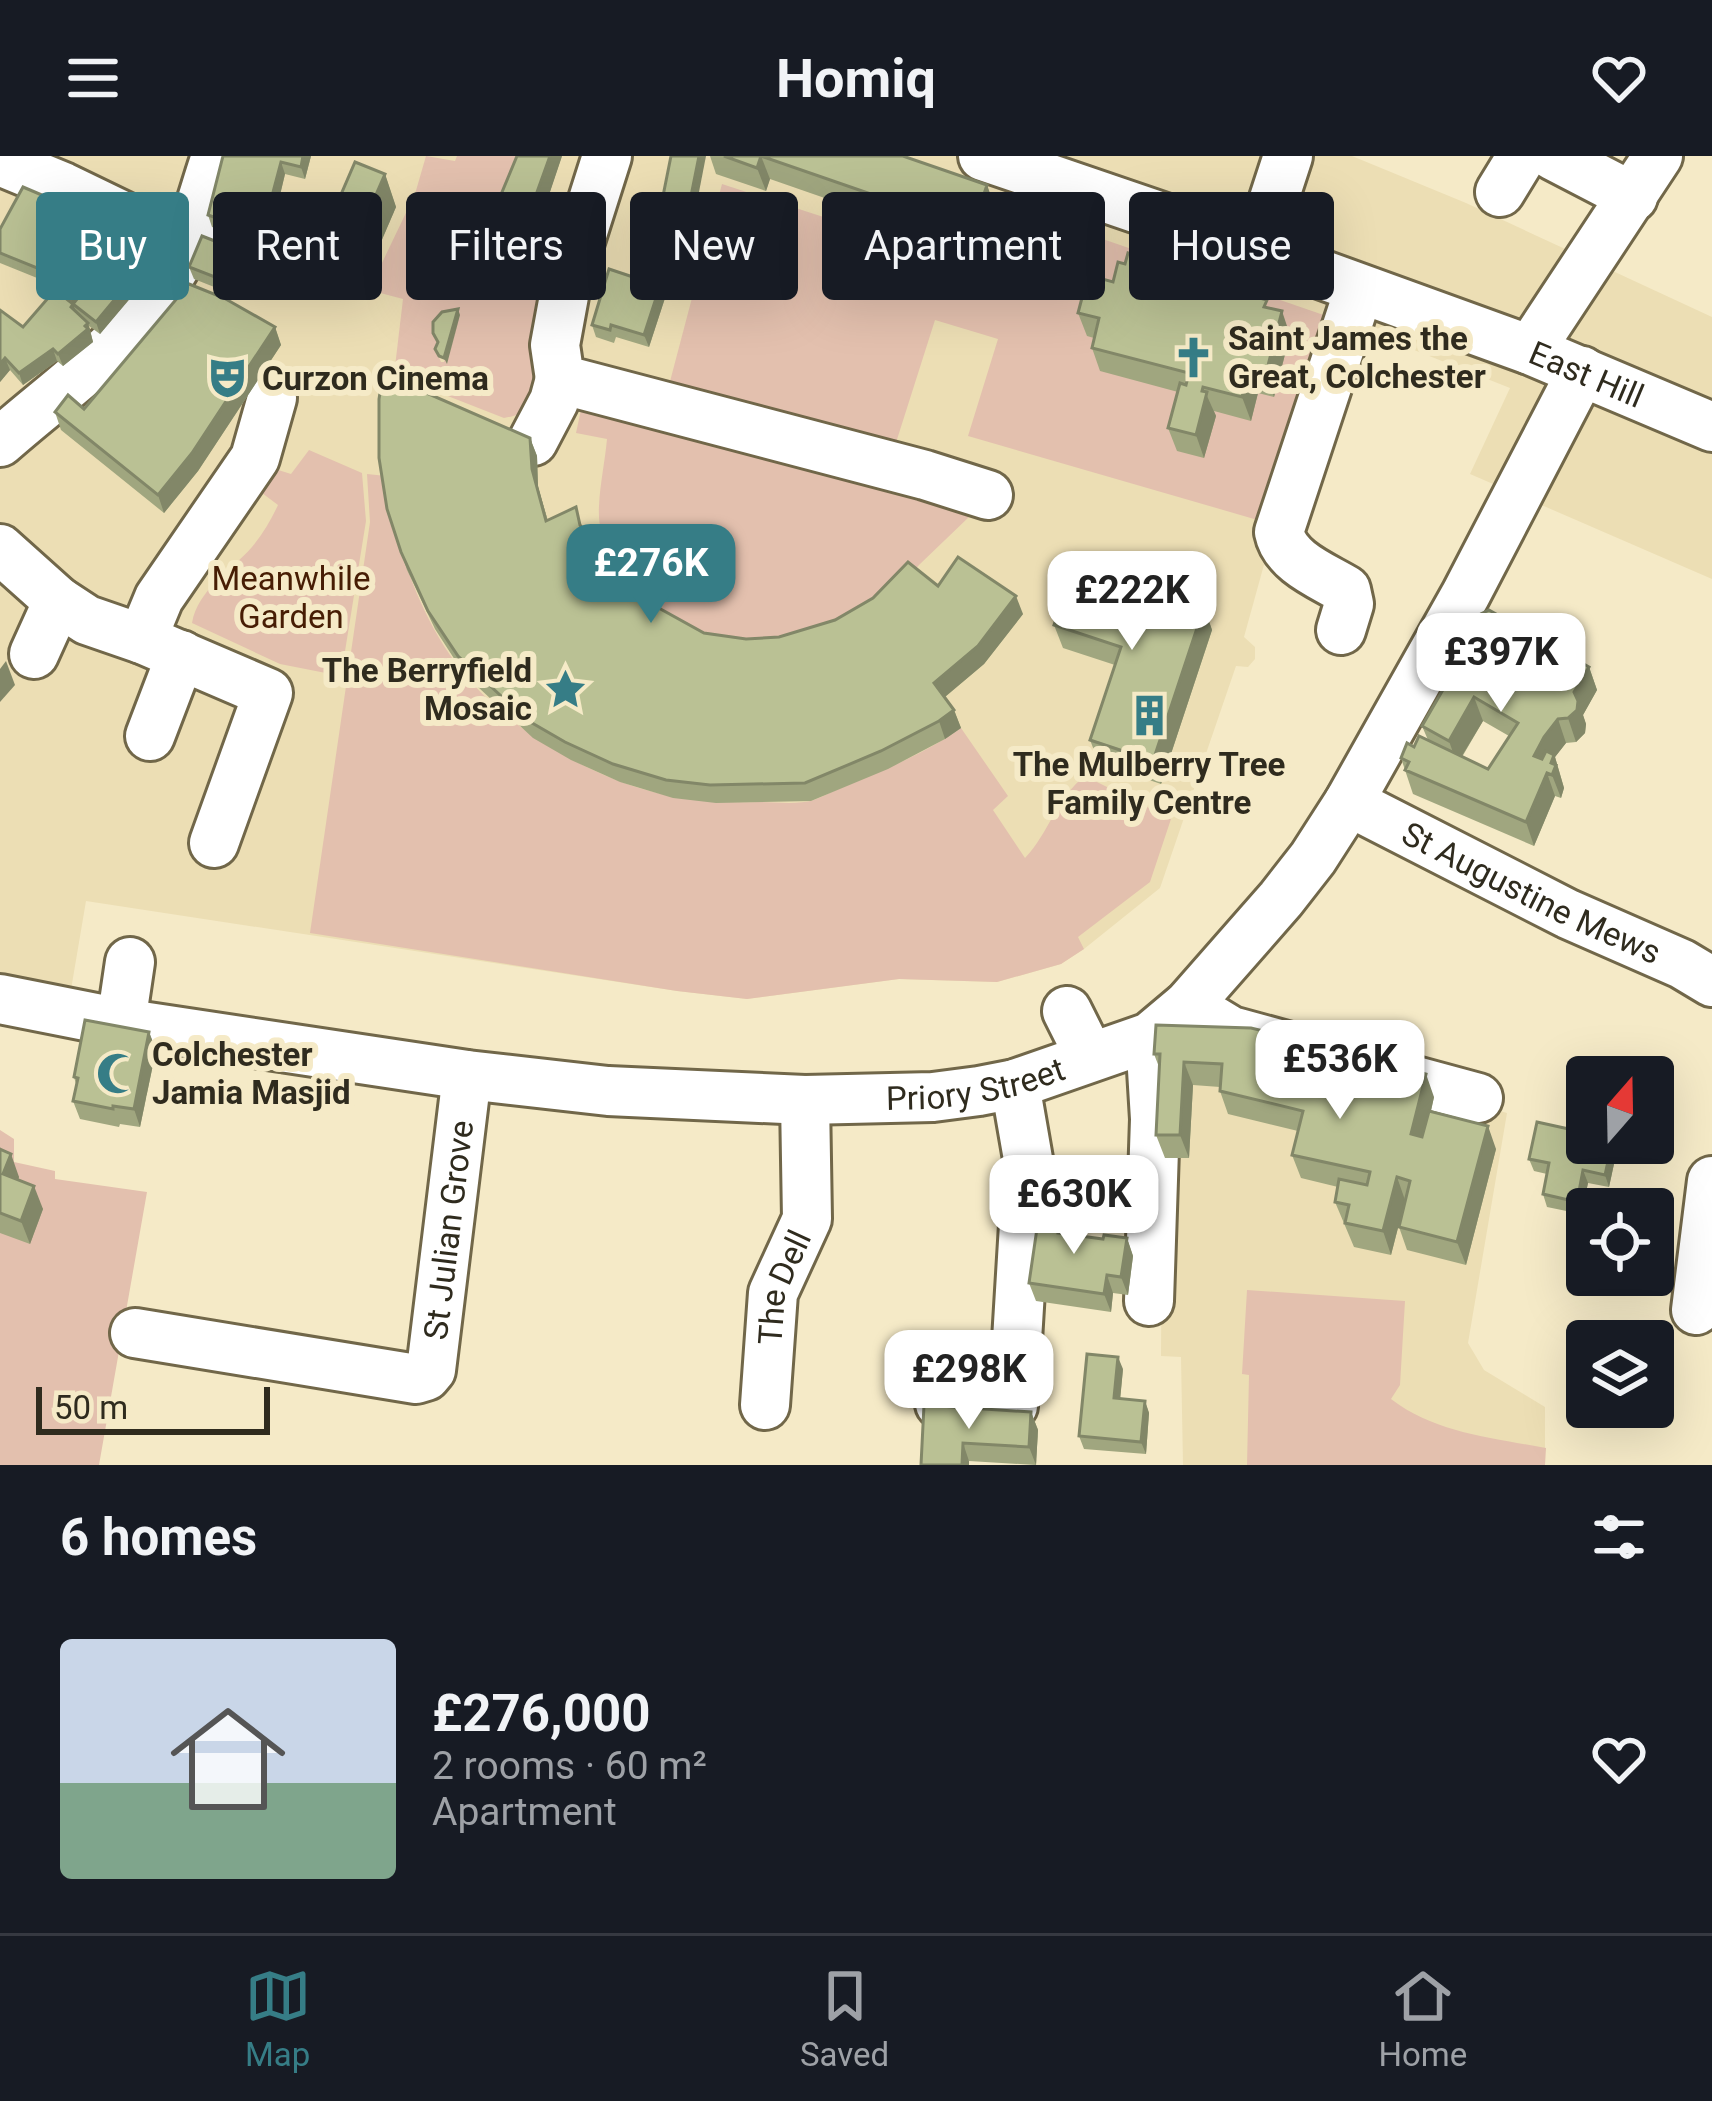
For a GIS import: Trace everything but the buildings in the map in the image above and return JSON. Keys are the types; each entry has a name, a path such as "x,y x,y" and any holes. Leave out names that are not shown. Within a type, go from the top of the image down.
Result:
{"street":[{"path":"189,234 216,156"},
{"path":"533,441 560,379 555,345 566,285 607,156"},
{"name":"East Hill","path":"983,156 1129,207"},
{"path":"1276,192 1288,156"},
{"path":"1554,156 1633,196"},
{"path":"1530,350 1658,156"},
{"path":"0,161 73,192"},
{"name":"East Hill","path":"1334,280 1530,350 1712,428"},
{"path":"1341,629 1349,604 1346,590 1290,555 1279,532 1359,290"},
{"path":"0,442 98,362 150,300"},
{"name":"Priory Street","path":"0,999 121,1023 467,1075 608,1091 806,1100 933,1097 1015,1084 1150,1036 1188,1005 1281,899 1349,802 1466,594 1582,371"},
{"path":"560,379 925,475 988,496"},
{"path":"150,736 161,647 159,598 255,458 272,398"},
{"path":"0,549 58,601 87,620 268,693 214,843"},
{"path":"34,654 58,601"},
{"name":"St Augustine Mews","path":"1349,802 1712,982"},
{"path":"121,1023 130,962"},
{"path":"1188,1005 1231,1031 1478,1098"},
{"path":"1066,1011 1090,1057"},
{"path":"1150,1036 1155,1118 1150,1301"},
{"name":"St Julian Grove","path":"135,1333 416,1379 426,1376 431,1370 467,1075"},
{"path":"940,1404 1013,1406 1028,1159 1015,1084"},
{"name":"The Dell","path":"765,1406 773,1292 807,1219 806,1100"},
{"path":"1696,1310 1683,1255 1712,1181"}],"shaded area":[{"path":"0,156 1352,156 1466,203 1712,317 1712,579 1470,474 1510,388 1341,321 1244,637 1255,647 1255,659 1248,667 1236,666 1160,888 1061,964 997,982 899,979 747,999 86,901 64,1031 0,1020"},
{"path":"1163,1077 1399,1081 1507,1113 1468,1343 1484,1370 1545,1407 1545,1465 1183,1465 1181,1357 1161,1356"}],"green space":[{"path":"426,156 455,161 457,156 531,156 516,192 416,192"},
{"path":"722,184 747,192 720,192"},
{"path":"798,209 822,217 822,300 1105,300 1105,240 1129,248 1129,300 1280,300 1341,321 1275,525 968,436 998,339 935,320 893,452 668,389 691,300 798,300"},
{"path":"406,213 406,300 546,300 536,394 528,408 504,418 394,375 403,299 382,293 382,263","holes":["456,317 444,362 438,355 436,329 445,319"]},
{"path":"582,405 972,511 863,625 711,651 636,590 608,552 599,506 607,439 576,433"},
{"name":"Meanwhile Garden","path":"309,450 362,473 366,521 341,676 280,664 192,623 208,590 252,547 273,516 278,505 262,493 272,468 291,474"},
{"path":"367,474 386,476 407,568 450,655 513,721 594,771 677,797 801,802 906,760 961,728 1008,796 993,810 1025,858 1067,794 1085,776 1171,819 1150,882 1078,937 1084,949 1061,964 997,982 899,979 747,999 310,933 370,522"},
{"path":"0,1130 14,1139 14,1162 55,1171 55,1179 147,1192 99,1465 0,1465"},
{"path":"1247,1290 1405,1301 1400,1385 1391,1399 1445,1427 1546,1448 1545,1465 1247,1465 1249,1375 1242,1374"}],"place":[{"name":"Saint James the Great, Colchester","path":"1194,357"},
{"name":"Curzon Cinema","path":"228,378"},
{"name":"The Berryfield Mosaic","path":"566,689"},
{"name":"The Mulberry Tree Family Centre","path":"1149,716"},
{"name":"Colchester Jamia Masjid","path":"118,1073"}]}
